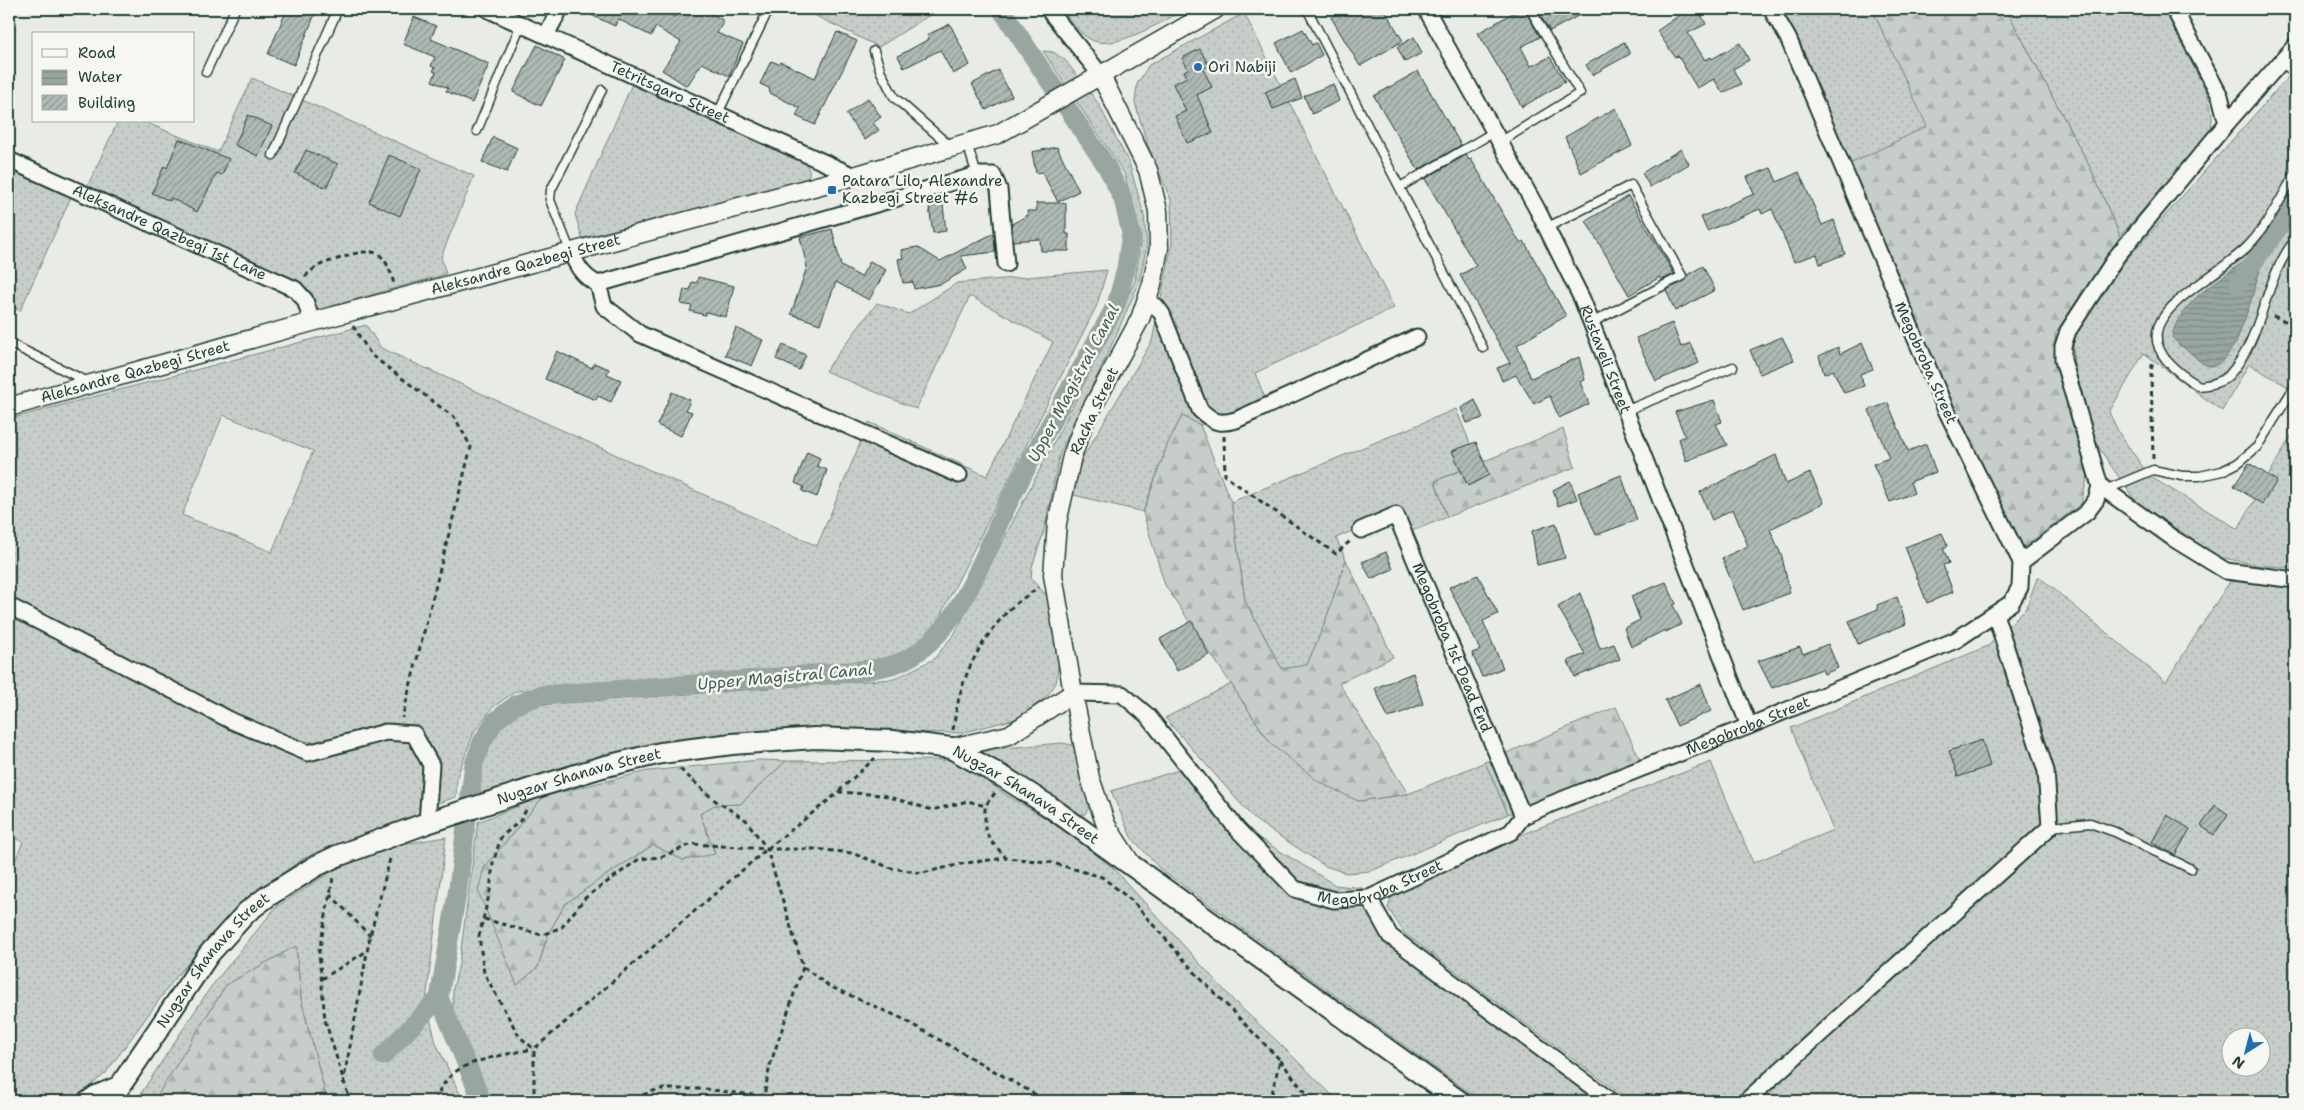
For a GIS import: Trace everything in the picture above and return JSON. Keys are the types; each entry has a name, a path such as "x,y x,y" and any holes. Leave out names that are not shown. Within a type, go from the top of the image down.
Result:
{"main road":[{"name":"Nugzar Shanava Street","path":"110,1101 208,954 228,931 247,912 268,896 316,866 397,833 602,767 661,753 732,744 815,738 893,741 950,748 1005,778 1134,867 1458,1101"}],"street":[{"name":"Tetritsqaro Street","path":"487,9 854,176"},
{"path":"546,35 560,9"},
{"name":"Racha Street","path":"1048,9 1148,170 1158,211 1159,248 1146,304 1140,319 1084,424 1072,456 1057,524 1053,575 1090,778 1106,826 1134,867"},
{"name":"Aleksandre Qazbegi Street","path":"9,407 346,312 854,176 998,134 1039,112 1092,78 1216,9"},
{"name":"Rustaveli Street","path":"1426,9 1546,228 1582,299 1749,726"},
{"name":"Megobroba Street","path":"1073,693 1122,694 1148,716 1237,828 1295,889 1334,900 1369,898 1511,832 1523,816 1749,726 1956,640 2011,603 2020,587 2022,562 1946,410 1788,38 1771,9"},
{"path":"2174,9 2220,96 2227,123"},
{"path":"2295,46 2227,123 2117,256 2068,331 2063,360 2102,488 2174,539 2226,571 2295,580"},
{"name":"Aleksandre Qazbegi 1st Lane","path":"9,160 295,289"},
{"path":"571,253 580,271 589,280 598,284 977,175 993,175 999,190 1006,264"},
{"path":"598,284 604,306 640,334 959,475"},
{"path":"295,289 305,300 312,322"},
{"path":"1146,304 1156,306 1162,314 1200,410 1212,420 1224,424 1417,337"},
{"path":"2022,562 2087,512 2102,488"},
{"name":"Megobroba 1st Dead End","path":"1361,530 1396,515 1523,816"},
{"path":"9,606 232,721 308,753 386,732 414,734 431,765 435,820"},
{"path":"1746,1101 2050,827 2046,771 1996,614"},
{"path":"950,748 1009,734 1073,693"},
{"path":"1369,898 1390,936 1611,1101"},
{"path":"85,1101 95,1094 124,1082"}],"lane":[{"path":"206,72 235,9"},
{"path":"273,156 338,9"},
{"path":"1307,9 1483,348"},
{"path":"1400,187 1580,93 1530,9"},
{"path":"718,113 767,13"},
{"path":"476,131 521,24"},
{"path":"874,51 881,72 894,97 960,146 977,175"},
{"path":"2281,62 2295,73"},
{"path":"571,253 550,200 551,190 602,90"},
{"path":"2295,174 2260,231 2247,247 2180,297 2165,314 2159,326 2156,344 2165,362 2198,386 2212,385 2229,376 2249,345 2276,272 2295,240"},
{"path":"1546,228 1631,185 1682,276 1591,323"},
{"path":"9,343 92,384"},
{"path":"1625,411 1733,367"},
{"path":"2102,488 2153,470 2182,476 2200,476 2222,471 2238,464 2258,447 2295,386"},
{"path":"2050,827 2090,823 2115,832 2191,869"}],"path":[{"path":"295,289 314,267 358,252 370,251 380,256 389,264 397,299"},
{"path":"346,312 371,355 455,418 471,447 398,733"},
{"path":"2261,312 2295,325"},
{"path":"2153,470 2151,371 2154,355 2159,350"},
{"path":"1224,424 1225,476 1336,554 1361,530"},
{"path":"950,748 958,694 969,667 983,642 1007,612 1053,575"},
{"path":"435,1101 444,1084 458,1070 534,1048 767,849 838,792 893,741"},
{"path":"661,753 713,799 746,820 767,849 803,967 770,1065 763,1101"},
{"path":"1005,778 985,806 985,829 990,840 1006,858"},
{"path":"534,1048 519,1036 484,973 479,936 500,837 521,820 537,787"},
{"path":"838,792 883,795 932,810 968,801 985,806"},
{"path":"344,1084 370,936 397,833"},
{"path":"484,919 542,936 562,927 585,898 639,859 661,857 692,844 767,849 815,849 852,853 891,868 922,873 966,862 1006,858 1049,862 1102,877 1131,900 1200,978 1280,1060 1302,1089 1318,1101"},
{"path":"338,856 319,952 325,1020 350,1101"},
{"path":"330,893 370,936"},
{"path":"322,979 367,951"},
{"path":"803,967 829,986 901,1018 1047,1101"},
{"path":"534,1048 534,1101"},
{"path":"1270,1101 1280,1060"},
{"path":"626,1101 658,1089 704,1089 802,1101"}],"green space":[{"path":"802,9 939,9 879,47"},
{"path":"1061,9 1187,9 1141,32 1104,43 1094,41 1084,35"},
{"path":"1782,9 1872,9 1928,126 1848,165 1798,38"},
{"path":"1872,9 2006,9 2091,169 2120,236 2055,334 2060,381 2088,475 2081,504 2021,549 1949,394 1848,165 1927,126"},
{"path":"2006,9 2164,9 2209,97 2212,118 2211,132 2120,236 2091,169"},
{"path":"1244,13 1394,308 1255,373 1265,398 1200,425 1182,416 1168,443 1143,512 1070,494 1082,459 1152,341 1172,244 1171,200 1148,146 1135,103 1137,84 1149,65"},
{"path":"1043,51 1053,52 1065,60 1098,103 1129,163 1144,215 1147,245 1139,283 1060,453 1044,531 1032,567 1031,579 1049,598 1059,662 1056,683 1048,695 1019,718 961,733 796,730 630,748 480,793 482,762 491,738 511,718 538,705 894,679 934,659 955,633 1080,392 1135,281 1141,236 1124,173"},
{"path":"2295,69 2295,391 2249,364 2222,411 2144,353 2109,412 2119,433 2149,476 2238,529 2295,429 2295,568 2257,565 2219,557 2136,502 2099,448 2074,374 2073,333 2126,260","holes":["2246,260 2260,270 2236,344 2202,363 2185,348 2178,345"]},
{"path":"252,78 474,176 441,257 446,274 317,310 297,282 87,187 118,122 144,122 218,152"},
{"path":"633,82 797,158 809,168 808,178 800,182 582,238 575,214"},
{"path":"9,168 71,197 20,311 9,305"},
{"path":"1107,270 1097,305 933,630 902,654 885,659 516,691 493,707 474,732 457,777 456,797 435,804 440,760 416,725 389,724 318,743 290,739 233,717 9,601 9,419 366,325 381,348 817,546 869,422 987,476 1053,342 970,296 916,409 825,371 877,303 909,314 957,283","holes":["223,415 313,451 272,552 182,515"]},
{"path":"1456,409 1478,463 1435,481 1447,517 1398,537 1391,514 1336,538 1346,560 1324,625 1307,665 1282,669 1245,601 1231,502"},
{"path":"1182,416 1200,425 1231,502 1245,601 1282,669 1307,665 1324,625 1346,560 1393,657 1339,683 1408,794 1358,801 1319,782 1271,744 1165,585 1143,513 1168,443"},
{"path":"1563,429 1575,467 1447,517 1435,481"},
{"path":"2038,576 2166,682 2230,581 2295,587 2295,1101 1630,1101 1405,934 1388,908 1397,882 1711,762 1753,863 1833,830 1791,728 1988,646 2026,608"},
{"path":"9,611 309,758 382,738 409,737 425,766 422,813 302,859 235,910 176,977 105,1074 71,1101 9,1101 9,874 23,842 9,836"},
{"path":"1231,684 1271,744 1358,801 1408,794 1485,762 1508,814 1371,871 1346,873 1325,866 1255,820 1165,718"},
{"path":"1616,707 1641,762 1508,814 1485,762"},
{"path":"1062,743 1072,745 1078,753 1089,808 1085,814 1079,815 1004,763 982,757 982,752 993,749"},
{"path":"759,760 786,761 740,804 714,805 700,814 715,854 683,860 653,845 600,879 565,904 548,934 538,967 517,985 478,891 484,868 544,796 648,771"},
{"path":"956,760 1008,796 1064,829 1114,869 1235,1002 1338,1101 490,1101 453,1013 453,989 459,964 478,822 544,796 484,868 517,985 538,967 548,934 565,904 653,845 683,860 715,853 700,814 714,805 740,804 786,761"},
{"path":"1192,766 1241,827 1335,885 1362,888 1372,916 1603,1101 1481,1101 1160,869 1131,837 1111,791"},
{"path":"446,837 426,1001 436,1043 463,1101 327,1101 301,999 296,946 226,985 154,1101 136,1101 210,988 276,907 366,850"},
{"path":"296,946 301,999 327,1101 154,1101 226,985"}],"water":[{"path":"2246,260 2260,270 2243,325 2229,353 2220,362 2211,366 2206,365 2172,337 2176,324 2182,313 2191,303"}],"building":[{"path":"287,9 317,9 294,65 268,54"},
{"path":"578,9 660,9 675,17 681,9 704,9 724,21 717,33 743,44 729,76 702,63 687,86 662,70 681,42 656,27 651,36 618,19 615,26"},
{"path":"1326,9 1384,9 1403,41 1360,66"},
{"path":"1520,9 1524,9 1540,37 1521,47 1531,66 1550,57 1565,82 1522,107 1478,33"},
{"path":"1536,9 1591,9 1550,31"},
{"path":"1678,9 1698,9 1706,24 1688,33 1705,60 1711,57 1712,59 1740,43 1749,60 1733,69 1741,84 1723,93 1714,79 1697,88 1678,56 1675,57 1657,31 1681,14"},
{"path":"414,17 436,26 431,39 489,64 472,103 446,91 448,88 432,81 436,72 433,71 435,68 431,66 435,57 403,44"},
{"path":"950,24 970,65 953,74 940,50 904,68 898,56 929,39 927,35"},
{"path":"1303,29 1312,45 1316,43 1322,55 1291,73 1276,43"},
{"path":"837,32 857,41 815,125 796,116 800,108 770,93 769,88 760,84 771,61 779,64 781,62 815,78"},
{"path":"1414,37 1422,53 1405,62 1397,47"},
{"path":"1624,42 1630,54 1592,75 1586,65"},
{"path":"537,45 565,60 541,106 513,92"},
{"path":"1200,49 1209,66 1203,69 1212,87 1197,95 1213,133 1187,143 1175,116 1186,111 1173,84 1187,77 1184,71 1188,69 1182,58"},
{"path":"998,70 1012,96 986,110 972,84"},
{"path":"1418,71 1461,145 1418,170 1374,96"},
{"path":"1295,79 1302,98 1273,109 1265,92"},
{"path":"1333,84 1339,101 1312,114 1304,96"},
{"path":"868,98 881,117 873,123 879,130 865,140 846,114"},
{"path":"1616,108 1632,146 1581,173 1565,137"},
{"path":"248,115 272,126 258,156 235,145"},
{"path":"493,137 517,148 507,172 482,162"},
{"path":"179,139 229,159 222,175 217,173 197,212 171,198 170,201 152,193 164,166 167,168"},
{"path":"1057,147 1079,191 1058,202 1042,172 1036,173 1032,152"},
{"path":"1681,149 1689,164 1650,187 1642,173"},
{"path":"306,150 338,164 326,188 295,173"},
{"path":"389,155 421,169 400,216 369,202"},
{"path":"1466,155 1469,160 1471,159 1520,243 1524,241 1566,316 1517,345 1531,378 1579,357 1585,380 1580,382 1589,404 1559,418 1550,396 1534,404 1516,375 1502,381 1497,368 1510,363 1460,275 1476,266 1425,179"},
{"path":"1771,168 1777,182 1799,172 1822,225 1834,220 1845,254 1820,264 1817,254 1794,262 1772,209 1762,214 1760,209 1707,231 1701,217 1754,194 1747,177"},
{"path":"1628,196 1674,274 1662,280 1660,277 1629,295 1586,221"},
{"path":"1036,203 1066,203 1066,234 1069,234 1069,251 1041,251 1040,239 1013,241 1012,224 1028,215 1027,211 1037,211"},
{"path":"943,205 946,231 933,233 929,207"},
{"path":"832,229 841,266 861,277 870,261 886,270 869,300 836,282 820,324 791,314 807,267 800,237"},
{"path":"994,233 995,252 961,256 967,269 941,284 914,289 913,282 903,283 898,259 903,258 901,250 917,247 940,261"},
{"path":"1703,266 1715,290 1675,311 1666,290 1685,281 1687,275"},
{"path":"698,277 734,286 726,317 706,312 705,315 690,311 692,306 681,304 684,289 690,290 692,282 697,283"},
{"path":"1672,323 1681,347 1690,343 1699,363 1656,381 1636,338"},
{"path":"736,328 763,340 752,366 725,355"},
{"path":"1782,337 1794,360 1760,374 1750,350"},
{"path":"1862,343 1873,369 1860,374 1864,386 1844,393 1833,370 1824,374 1819,356 1838,347 1840,354"},
{"path":"783,345 806,355 799,370 776,359"},
{"path":"557,351 592,368 594,363 609,369 607,374 621,380 611,402 598,396 596,400 545,379"},
{"path":"672,392 690,400 686,410 692,412 681,436 657,425"},
{"path":"1475,400 1483,418 1467,423 1461,408"},
{"path":"1714,400 1722,422 1716,424 1727,445 1686,461 1679,439 1685,436 1675,412"},
{"path":"1888,403 1908,451 1926,444 1936,472 1910,482 1914,493 1890,502 1873,464 1889,458 1869,410"},
{"path":"1476,442 1489,475 1468,486 1452,451"},
{"path":"807,452 820,458 817,466 827,470 817,497 802,491 804,487 795,483"},
{"path":"1776,455 1786,484 1810,473 1824,503 1770,529 1782,557 1790,593 1743,610 1722,558 1748,546 1733,509 1712,520 1700,492"},
{"path":"2249,463 2277,481 2262,504 2234,486"},
{"path":"1621,475 1637,520 1596,535 1578,493"},
{"path":"1570,481 1577,499 1558,506 1553,490"},
{"path":"1556,523 1565,558 1537,565 1532,531"},
{"path":"1942,533 1948,546 1943,548 1949,563 1943,565 1953,592 1927,603 1905,547"},
{"path":"1386,552 1393,569 1371,579 1362,562"},
{"path":"1478,575 1498,614 1483,621 1503,668 1482,677 1472,653 1480,650 1449,587"},
{"path":"1666,582 1676,604 1673,605 1682,624 1666,632 1665,630 1631,647 1624,628 1640,620 1631,596"},
{"path":"1580,593 1600,649 1614,644 1620,659 1575,677 1568,661 1585,654 1558,607"},
{"path":"1897,597 1906,624 1858,644 1849,621 1878,609 1877,605"},
{"path":"1192,621 1209,655 1177,671 1160,639"},
{"path":"1828,644 1838,668 1824,674 1822,669 1772,688 1758,661 1800,647 1803,654"},
{"path":"1413,673 1423,704 1388,718 1375,688"},
{"path":"1701,684 1711,711 1677,726 1665,700"},
{"path":"1982,740 1990,766 1958,777 1949,751"},
{"path":"2215,805 2228,814 2214,835 2201,826"},
{"path":"2167,815 2190,829 2175,855 2152,842"}],"waterway":[{"name":"Upper Magistral Canal","path":"482,1101 439,998 458,888 474,764 482,742 495,721 517,704 541,695 857,672 895,664 912,656 943,629 965,596 1007,506 1116,305 1126,269 1131,233 1123,199 1107,167 1001,9"},
{"path":"2238,284 2295,205"},
{"path":"383,1056 439,998"}],"place":[{"name":"Ori Nabiji","path":"1198,67"},
{"name":"Patara Lilo, Alexandre Kazbegi Street #6","path":"832,190"}]}
